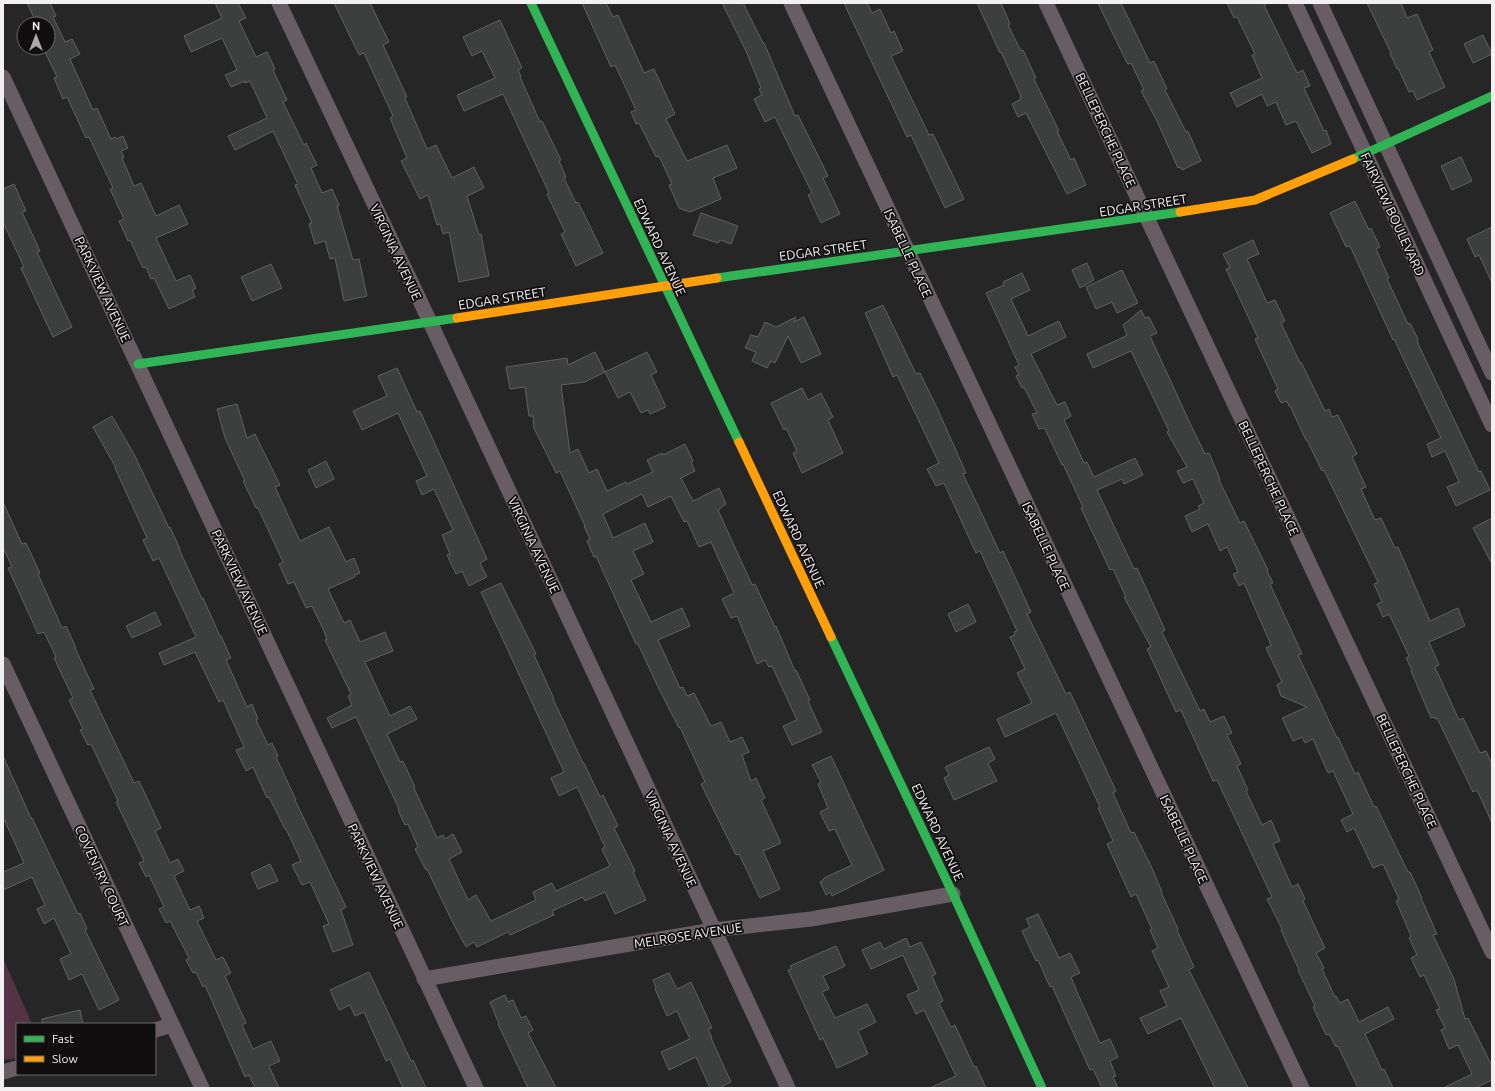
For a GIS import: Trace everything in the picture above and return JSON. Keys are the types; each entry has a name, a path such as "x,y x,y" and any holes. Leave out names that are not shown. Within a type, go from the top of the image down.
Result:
{"street":[{"name":"VIRGINIA AVENUE","path":"278,3 430,322 788,1088"},
{"name":"EDWARD AVENUE","path":"531,3 953,894 1042,1088"},
{"name":"ISABELLE PLACE","path":"791,3 1302,1088"},
{"name":"BELLEPERCHE PLACE","path":"1046,3 1492,952"},
{"name":"FAIRVIEW BOULEVARD","path":"1295,3 1492,425"},
{"name":"FAIRVIEW BOULEVARD","path":"1320,3 1492,373"},
{"name":"PARKVIEW AVENUE","path":"3,77 476,1088"},
{"name":"EDGAR STREET","path":"138,364 430,322 664,285 1147,218 1255,200 1386,145 1492,96"},
{"name":"COVENTRY COURT","path":"3,664 202,1088"},
{"name":"MELROSE AVENUE","path":"424,979 713,930 811,919 953,894"},
{"path":"156,1030 172,1025"},
{"path":"3,1072 16,1068"}],"shaded area":[{"path":"3,958 32,1023 16,1023 16,1058 3,1060"}],"building":[{"path":"27,3 50,3 56,16 33,16"},
{"path":"215,3 238,3 246,18 239,21 256,57 267,52 275,69 273,70 287,100 283,102 304,145 306,143 317,165 311,168 322,193 332,189 339,205 337,206 353,260 359,259 367,296 344,301 335,258 330,259 325,241 315,244 309,224 312,223 295,185 298,184 273,131 235,150 228,136 267,118 250,81 245,83 245,81 231,87 225,75 237,70 222,38 191,52 184,36 222,18"},
{"path":"334,3 370,3 389,42 383,45 407,97 405,98 427,149 436,145 452,178 474,167 484,188 467,196 479,235 481,234 489,276 459,282 449,232 443,234 440,224 437,225 428,195 420,199 401,161 407,158 390,118 393,116 364,53 359,55"},
{"path":"582,3 606,3 613,17 618,15 644,73 654,69 675,114 666,119 687,161 727,145 737,168 713,178 721,199 690,212 679,208 669,185 672,184 659,156 656,157 639,123 636,124 631,112 636,110 615,65 611,67"},
{"path":"722,3 743,3 764,43 795,116 798,115 828,176 823,178 840,214 821,223 808,195 812,193 775,117 765,122 754,99 762,95 759,89 761,88 746,51"},
{"path":"844,3 867,3 872,13 880,9 891,33 894,31 903,51 891,56 929,135 933,134 964,199 945,208 911,135 907,137"},
{"path":"977,3 1001,3 1010,24 1008,25 1021,51 1023,50 1036,78 1034,79 1059,131 1057,131 1071,160 1074,158 1086,185 1067,194 1026,113 1018,117 1012,104 1021,99 1021,96"},
{"path":"1098,3 1121,3 1150,63 1154,61 1167,89 1165,90 1186,132 1188,131 1201,161 1182,170 1180,167 1178,168 1157,121 1141,91 1144,90 1131,63 1127,63"},
{"path":"1227,3 1268,3 1264,5 1297,73 1303,70 1310,86 1304,88 1324,131 1326,130 1331,144 1312,153 1296,121 1286,125 1276,102 1267,106 1262,94 1237,107 1230,93 1262,78 1252,55 1255,54 1237,17 1234,18"},
{"path":"1367,3 1401,3 1407,18 1417,14 1433,50 1429,52 1445,87 1417,100 1413,91 1409,92"},
{"path":"500,20 522,68 518,70 521,76 520,77 540,122 542,121 561,160 559,161 566,177 564,178 576,203 578,202 603,253 576,266 561,234 565,232 547,194 549,193 503,94 464,111 457,95 495,78 482,51 472,56 463,37"},
{"path":"56,23 65,42 72,39 80,54 70,59 93,110 97,108 111,139 115,137 116,139 123,136 128,148 121,151 124,157 122,158 134,186 141,183 156,216 179,205 188,224 156,238 176,281 190,275 196,288 192,290 195,297 169,309 154,278 151,279 146,267 143,268 119,221 124,219 110,189 113,188 89,137 86,138 67,97 63,99 54,78 57,77 47,56 56,56"},
{"path":"1483,35 1492,54 1473,63 1464,44"},
{"path":"1461,157 1472,181 1452,190 1441,166"},
{"path":"14,184 26,211 22,212 40,251 37,252 72,327 53,337 21,268 24,267 3,222 3,189"},
{"path":"1355,201 1369,230 1371,228 1380,247 1376,249 1389,278 1387,279 1408,324 1410,323 1418,339 1420,348 1479,472 1481,471 1490,490 1456,506 1447,487 1459,482 1445,451 1432,457 1427,444 1441,438 1394,339 1393,340 1350,246 1346,247 1330,213"},
{"path":"701,213 738,226 731,244 720,240 718,243 693,235"},
{"path":"1492,227 1492,283 1479,255 1475,257 1467,239"},
{"path":"1253,240 1259,254 1247,259 1267,303 1275,300 1285,321 1281,323 1325,411 1329,409 1332,417 1338,415 1357,454 1352,457 1366,487 1361,489 1375,520 1381,518 1395,548 1398,547 1430,621 1458,608 1465,626 1429,642 1439,665 1435,667 1459,720 1463,718 1480,753 1486,751 1492,764 1492,823 1477,790 1473,792 1437,718 1431,718 1406,658 1409,656 1389,614 1383,617 1377,604 1382,602 1374,584 1378,582 1324,470 1322,471 1287,401 1281,403 1275,391 1278,389 1255,339 1258,338 1226,269 1230,268 1223,254"},
{"path":"1087,263 1094,280 1080,288 1072,270"},
{"path":"271,264 282,288 252,301 241,277"},
{"path":"1122,270 1138,303 1117,313 1112,302 1096,309 1086,287"},
{"path":"1022,273 1030,290 1011,299 1028,336 1059,321 1066,337 1031,354 1057,405 1065,402 1071,416 1064,420 1084,463 1087,462 1094,477 1135,458 1143,475 1124,484 1122,479 1097,490 1134,569 1137,568 1165,630 1162,632 1200,711 1204,709 1210,722 1224,716 1232,733 1227,735 1241,764 1237,766 1248,790 1246,791 1262,825 1271,820 1280,841 1273,844 1292,887 1298,884 1305,899 1303,901 1325,948 1316,953 1324,968 1322,969 1335,997 1336,996 1340,1003 1348,999 1359,1022 1388,1007 1394,1019 1365,1034 1382,1070 1384,1069 1393,1088 1358,1088 1338,1046 1336,1047 1329,1034 1326,1035 1313,1007 1315,1006 1281,930 1282,929 1267,899 1272,897 1217,780 1213,781 1181,710 1176,712 1147,649 1151,647 1124,597 1126,597 1113,569 1110,570 1081,508 1083,507 1063,464 1062,465 1045,429 1039,429 1032,414 1037,413 1024,387 1022,388 1016,376 1019,375 1015,367 1019,365 986,293 1004,285 1003,282"},
{"path":"883,305 916,374 920,373 938,410 966,473 963,474 1000,553 1003,551 1031,612 1027,614 1066,694 1070,692 1116,791 1113,793 1131,833 1134,832 1151,866 1178,929 1177,930 1194,967 1189,970 1248,1088 1215,1088 1181,1018 1148,1034 1140,1018 1167,1006 1160,991 1169,987 1152,951 1158,948 1150,930 1152,929 1136,894 1131,897 1107,844 1113,841 1098,808 1100,807 1056,713 1005,737 997,719 1032,703 1017,673 1025,669 1010,637 1015,635 1014,632 1017,631 980,551 976,553 944,483 936,486 927,469 939,463 897,375 893,377 865,313"},
{"path":"1141,310 1145,318 1149,317 1157,333 1150,336 1205,454 1209,453 1220,479 1219,480 1240,523 1244,521 1268,570 1267,571 1273,583 1270,584 1302,654 1298,655 1337,738 1338,737 1355,774 1358,772 1374,807 1376,806 1422,898 1437,934 1433,935 1454,979 1465,1019 1468,1018 1492,1066 1492,1080 1475,1088 1443,1088 1472,1074 1458,1045 1449,1049 1441,1030 1445,1028 1436,1010 1440,1009 1424,975 1420,977 1411,958 1417,955 1409,938 1411,936 1396,901 1399,899 1383,864 1373,868 1354,828 1347,832 1341,820 1353,814 1333,771 1328,773 1313,739 1305,743 1302,737 1293,741 1282,718 1307,707 1281,696 1277,685 1282,682 1266,648 1271,645 1244,583 1239,586 1233,574 1238,572 1227,547 1220,551 1208,524 1192,532 1185,516 1200,509 1198,506 1204,503 1193,479 1183,483 1177,471 1187,467 1167,432 1169,431 1131,351 1093,368 1087,354 1126,336 1127,335 1123,325"},
{"path":"796,317 794,322 804,317 821,354 801,363 788,336 775,363 771,361 767,368 752,361 756,352 745,348 751,335 758,337 765,322 776,327"},
{"path":"595,352 605,372 585,382 561,385 570,453 578,449 589,473 597,469 607,491 653,472 647,460 662,453 663,455 685,444 693,461 691,462 695,471 681,478 693,501 719,488 726,504 718,510 752,585 755,584 775,627 776,626 795,671 796,670 810,700 808,701 822,732 792,745 783,726 797,720 772,666 769,667 765,660 757,664 737,616 731,618 722,599 734,593 711,542 699,547 687,521 684,522 671,496 648,507 642,494 603,514 613,538 645,523 653,542 633,551 644,574 631,580 651,622 682,608 690,626 658,640 680,688 683,687 687,696 694,693 711,726 721,722 730,742 742,737 749,752 742,755 751,781 756,778 765,798 761,800 781,843 763,851 780,889 760,898 739,854 736,855 701,784 705,782 680,727 679,728 659,689 638,644 636,644 596,556 594,557 587,541 590,539 585,526 560,471 556,473 534,428 533,416 529,416 525,387 510,389 506,367 567,358 568,365"},
{"path":"647,352 657,372 651,375 666,407 650,414 648,410 641,413 630,392 618,398 605,372"},
{"path":"397,368 417,412 420,411 487,559 480,563 487,577 469,586 462,571 456,574 447,555 450,554 442,535 453,530 434,489 422,495 416,481 427,476 398,413 362,430 353,411 387,396 378,376"},
{"path":"802,388 808,400 821,393 833,417 828,420 843,453 802,473 793,453 797,451 786,428 784,430 771,403"},
{"path":"237,404 247,438 255,434 280,485 275,487 300,541 329,527 346,562 354,558 360,573 355,575 355,577 328,589 344,623 350,620 360,642 385,632 393,651 365,662 390,716 410,706 417,719 387,734 400,762 403,761 437,838 443,835 445,839 453,834 462,852 449,859 468,900 476,895 491,921 536,900 533,892 552,883 556,891 610,866 602,849 605,847 577,787 559,796 551,778 564,772 481,592 501,583 536,654 534,655 583,763 600,797 603,795 618,826 614,828 635,871 633,872 646,900 615,914 605,892 585,901 583,897 552,911 554,915 510,935 508,932 477,947 474,942 466,947 427,869 426,870 415,849 418,847 408,824 405,825 356,717 332,728 327,718 352,705 348,696 351,694 325,640 327,640 324,631 312,606 306,608 294,582 288,584 279,564 283,562 258,508 256,508 243,481 245,481 225,438 217,409"},
{"path":"112,416 135,456 221,636 231,658 226,660 247,707 252,704 258,719 256,720 268,745 272,743 278,756 276,757 295,800 346,907 341,910 353,945 333,952 323,926 329,924 310,882 302,885 292,865 301,861 269,797 267,798 253,767 246,771 236,750 244,747 223,700 219,702 195,652 164,665 159,653 196,637 159,558 153,561 143,540 147,538 116,468 93,427"},
{"path":"326,461 334,479 316,488 308,470"},
{"path":"3,502 22,544 26,543 62,628 66,626 94,689 90,690 134,783 139,781 161,828 155,831 170,863 178,859 184,871 174,876 190,910 199,906 204,918 197,921 216,960 223,957 231,973 225,976 246,1023 242,1025 253,1049 271,1041 280,1061 269,1066 279,1088 255,1088 249,1075 245,1077 205,985 203,987 196,972 193,973 186,960 189,958 170,921 166,923 159,909 164,907 149,875 146,877 139,863 144,861 116,802 118,801 91,744 88,745 80,730 83,729 69,700 73,698 54,658 56,657 44,632 38,634 8,568 12,567 3,547"},
{"path":"1492,518 1492,564 1473,528"},
{"path":"968,604 976,622 956,632 948,614"},
{"path":"155,612 161,625 132,638 126,626"},
{"path":"989,747 995,759 988,763 997,781 954,800 944,778 949,775 945,767"},
{"path":"3,756 31,818 78,914 80,913 87,929 85,930 119,1000 99,1010 82,974 69,980 60,959 71,954 54,918 44,924 37,909 45,905 32,877 3,890 3,872 24,863 3,817"},
{"path":"831,756 884,870 832,896 831,892 826,895 820,882 824,878 852,865 835,829 829,831 820,812 828,808 818,784 821,782 812,765"},
{"path":"270,864 278,881 258,889 251,873"},
{"path":"1038,914 1059,958 1070,953 1080,973 1071,977 1100,1043 1110,1039 1118,1057 1110,1061 1116,1076 1113,1077 1118,1088 1102,1088 1093,1069 1090,1070 1052,986 1050,987 1038,960 1036,961 1022,931 1030,927 1026,919"},
{"path":"906,938 910,947 921,942 936,974 932,976 943,1001 939,1003 951,1027 955,1025 974,1067 976,1066 986,1088 930,1088 956,1076 924,1010 916,1014 907,995 919,990 903,955 871,969 862,950 880,942 884,949"},
{"path":"836,946 845,966 823,976 829,989 822,992 835,1018 867,1004 876,1022 858,1031 868,1054 837,1068 823,1038 820,1040 788,970 792,969 790,966"},
{"path":"369,972 411,1061 413,1060 426,1088 403,1088 390,1059 386,1061 364,1012 355,1016 350,1005 339,1010 330,990"},
{"path":"669,973 677,989 691,982 712,1028 708,1029 711,1038 731,1082 719,1088 710,1088 696,1057 669,1070 661,1052 690,1039 677,1011 667,1016 655,989 653,980"},
{"path":"505,995 508,1002 513,1000 521,1018 526,1016 533,1030 528,1033 556,1088 528,1088 498,1024 490,1002"},
{"path":"80,1010 83,1023 42,1023 42,1019"}],"traffic: fast":[{"path":"531,3 739,442"},
{"path":"1353,159 1492,96"},
{"path":"717,278 1180,212"},
{"path":"138,364 457,318"},
{"path":"831,637 953,894 1042,1088"}],"traffic: slow":[{"path":"1180,212 1255,200 1353,159"},
{"path":"457,318 717,278"},
{"path":"739,442 831,637"}]}
